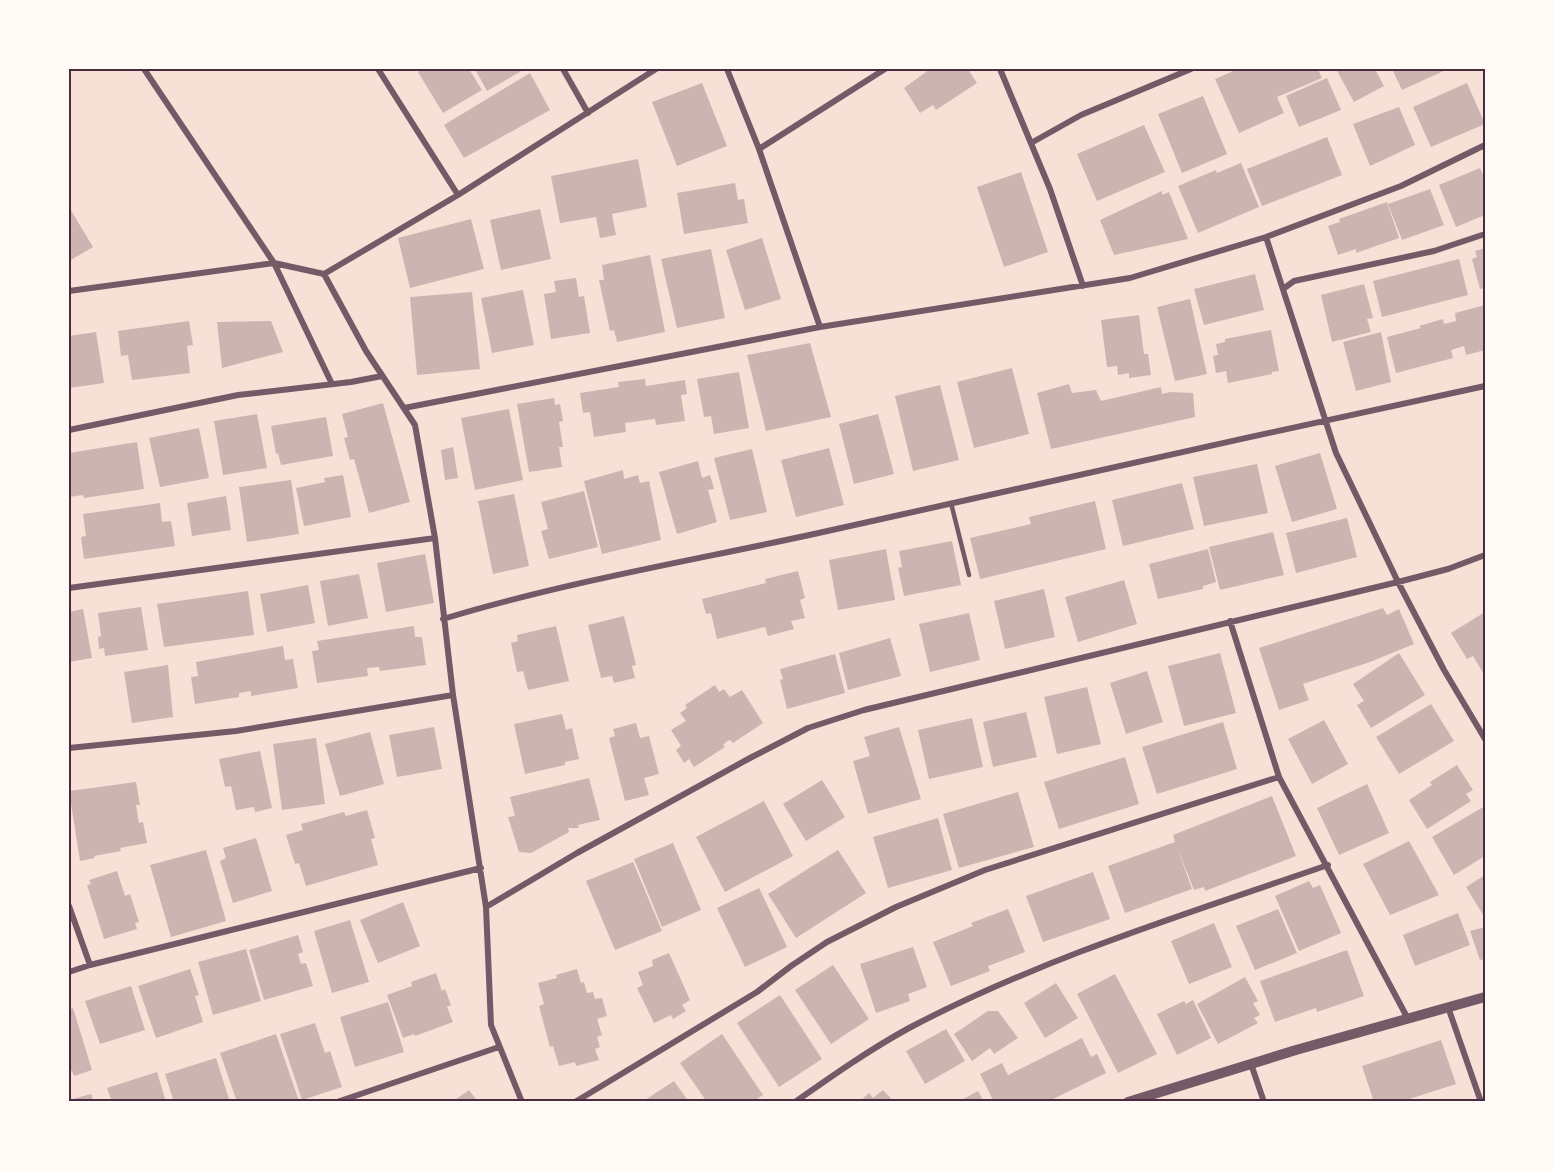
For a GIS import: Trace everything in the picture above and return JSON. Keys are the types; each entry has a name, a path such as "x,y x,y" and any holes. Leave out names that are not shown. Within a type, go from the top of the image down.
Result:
{"street":[{"path":"144,69 274,263 332,384"},
{"path":"378,69 458,195"},
{"path":"563,69 588,113"},
{"path":"69,291 274,263 324,274 458,195 656,69"},
{"path":"727,69 759,149 820,327"},
{"path":"759,149 885,69"},
{"path":"1000,69 1050,189 1083,286"},
{"path":"1031,142 1081,115 1191,69"},
{"path":"404,408 820,327 1130,278 1266,237 1401,186 1485,145"},
{"path":"1283,289 1294,281 1434,251 1485,234"},
{"path":"1266,237 1336,453 1398,582 1444,670 1485,739"},
{"path":"324,274 366,351 415,425 435,538 453,695 486,907 491,1025 522,1102"},
{"path":"69,430 238,395 382,376"},
{"path":"443,619 496,603 642,568 769,544 1485,386"},
{"path":"69,588 435,538"},
{"path":"486,907 634,821 808,728 864,710 1398,582 1448,569 1485,555"},
{"path":"1230,621 1280,777 1408,1019"},
{"path":"69,748 236,731 453,695"},
{"path":"575,1102 757,992 827,942 896,907 985,870 1280,777"},
{"path":"795,1102 859,1057 909,1028 1032,970 1328,865"},
{"path":"69,972 481,868"},
{"path":"69,906 90,965"},
{"path":"1128,1102 1485,997"},
{"path":"1448,1007 1481,1102"},
{"path":"338,1102 499,1047"},
{"path":"1251,1064 1264,1102"}],"lane":[{"path":"951,503 969,575"}],"building":[{"path":"423,69 469,69 482,90 443,113 418,72"},
{"path":"475,69 525,69 487,91"},
{"path":"930,69 968,69 977,83 936,110 933,105 920,113 904,88"},
{"path":"1238,69 1318,69 1322,78 1277,97 1284,113 1239,133 1215,79"},
{"path":"1336,69 1375,69 1384,86 1354,102"},
{"path":"1392,69 1448,69 1402,90"},
{"path":"530,73 550,110 464,158 444,125"},
{"path":"1327,78 1341,110 1299,127 1286,96"},
{"path":"702,83 727,146 677,166 652,102"},
{"path":"1467,83 1485,124 1431,147 1413,107"},
{"path":"1203,96 1227,154 1182,173 1158,114"},
{"path":"1399,107 1415,145 1370,166 1353,124"},
{"path":"1144,125 1165,172 1097,201 1077,154"},
{"path":"1327,137 1342,175 1262,206 1247,169"},
{"path":"638,159 647,207 612,214 616,235 600,238 596,217 560,223 551,176"},
{"path":"1241,163 1259,207 1198,233 1178,186 1216,170 1217,173"},
{"path":"1480,168 1485,179 1485,215 1456,227 1439,185"},
{"path":"1021,172 1048,252 1004,267 977,187"},
{"path":"735,183 738,200 744,199 748,223 684,234 677,193"},
{"path":"1430,189 1444,225 1402,240 1388,204"},
{"path":"1162,191 1162,195 1169,192 1188,239 1114,255 1100,220"},
{"path":"1387,202 1399,238 1356,253 1356,249 1338,255 1328,226 1340,222 1339,219"},
{"path":"69,207 93,247 69,261"},
{"path":"540,209 551,259 501,270 490,220"},
{"path":"471,219 484,269 410,288 398,238"},
{"path":"762,238 781,299 745,310 726,250"},
{"path":"1485,248 1485,288 1480,289 1472,259 1477,257 1475,251"},
{"path":"711,249 725,318 677,328 661,259"},
{"path":"650,255 665,332 617,342 614,330 610,331 599,280 604,280 602,265"},
{"path":"1459,259 1468,295 1382,317 1373,281"},
{"path":"1255,274 1264,310 1204,325 1194,289"},
{"path":"576,278 579,297 584,296 590,333 551,339 544,294 556,292 554,281"},
{"path":"1364,284 1373,318 1367,319 1371,332 1332,342 1321,295"},
{"path":"523,290 534,345 492,353 481,298"},
{"path":"472,292 480,369 417,375 410,297"},
{"path":"1190,299 1207,374 1175,381 1157,307"},
{"path":"1485,305 1485,350 1466,355 1464,346 1451,350 1453,358 1396,373 1387,337 1421,328 1419,326 1443,319 1444,324 1456,321 1455,313"},
{"path":"1139,315 1144,354 1148,354 1151,375 1129,378 1129,373 1118,375 1117,366 1107,367 1101,320"},
{"path":"189,321 193,345 187,346 190,373 132,380 128,355 121,356 118,331"},
{"path":"271,321 283,352 222,368 217,322"},
{"path":"1271,330 1279,371 1228,383 1226,371 1216,373 1213,356 1218,355 1216,344 1225,342 1225,339"},
{"path":"96,332 104,383 69,388 69,336"},
{"path":"1381,332 1391,382 1356,391 1343,342"},
{"path":"810,343 831,417 766,431 747,355"},
{"path":"1012,368 1029,434 974,448 957,382"},
{"path":"739,372 749,428 714,434 711,416 704,417 697,379"},
{"path":"645,379 646,386 685,380 687,394 681,395 685,421 656,425 655,419 625,423 626,432 594,437 590,412 583,413 580,393 619,387 618,382"},
{"path":"1069,384 1072,393 1096,390 1101,401 1161,387 1162,394 1193,393 1195,417 1051,449 1037,393"},
{"path":"940,385 959,460 913,471 895,396"},
{"path":"554,398 555,405 560,404 563,421 559,422 563,447 559,447 562,467 529,472 517,404"},
{"path":"383,403 410,502 369,513 354,459 350,460 344,438 348,437 342,414"},
{"path":"509,409 523,480 475,490 461,418"},
{"path":"257,414 267,468 223,475 214,421"},
{"path":"878,414 894,474 854,484 839,424"},
{"path":"326,417 333,456 281,465 278,453 276,454 271,426"},
{"path":"199,428 209,478 160,487 149,438"},
{"path":"137,442 144,489 84,498 83,495 69,497 69,453"},
{"path":"453,447 458,478 445,480 441,450"},
{"path":"829,448 844,505 796,517 781,460"},
{"path":"752,449 767,512 730,520 714,458"},
{"path":"1320,453 1337,509 1292,522 1275,466"},
{"path":"698,461 702,478 710,475 714,489 708,490 717,522 677,534 659,472"},
{"path":"1257,464 1268,513 1204,526 1193,477"},
{"path":"623,470 624,479 638,475 640,483 649,481 661,540 602,554 584,481"},
{"path":"343,475 351,517 304,526 296,488 325,482 324,478"},
{"path":"291,480 299,534 247,542 239,487"},
{"path":"1182,483 1194,529 1123,546 1112,500"},
{"path":"584,491 598,547 549,559 541,531 548,529 541,502"},
{"path":"514,494 529,566 493,574 478,501"},
{"path":"226,496 231,530 192,536 187,503"},
{"path":"1095,501 1106,549 980,579 970,538 1031,524 1029,517"},
{"path":"160,503 162,522 171,521 175,546 84,559 81,537 86,536 83,514"},
{"path":"1347,518 1357,557 1296,573 1286,533"},
{"path":"1273,532 1284,575 1220,590 1209,547"},
{"path":"952,541 961,585 904,596 898,568 902,567 899,551"},
{"path":"886,549 895,600 838,610 829,560"},
{"path":"1208,549 1216,582 1203,586 1203,589 1158,599 1149,564"},
{"path":"425,554 434,603 386,612 377,563"},
{"path":"798,571 805,598 800,600 805,618 791,621 794,629 768,636 765,627 717,639 711,613 706,614 702,599 766,583 765,579"},
{"path":"359,574 368,618 328,626 320,581"},
{"path":"1124,580 1137,624 1078,642 1065,597"},
{"path":"308,585 315,623 267,632 260,594"},
{"path":"1044,589 1055,637 1005,649 994,601"},
{"path":"248,591 254,635 164,647 157,604"},
{"path":"141,607 148,650 105,656 104,648 99,649 98,637 101,636 98,613"},
{"path":"1383,608 1387,615 1399,609 1414,644 1370,662 1303,684 1309,700 1279,710 1259,648"},
{"path":"83,609 92,658 69,662 69,612"},
{"path":"1485,612 1485,676 1473,656 1467,659 1451,633"},
{"path":"969,613 980,660 930,672 919,624"},
{"path":"624,616 636,665 632,666 635,678 614,683 612,676 601,678 588,625"},
{"path":"414,626 415,637 422,637 426,665 380,671 379,667 367,668 368,676 317,683 312,651 319,650 317,641"},
{"path":"556,626 569,681 528,690 523,671 517,672 511,643 518,641 517,635"},
{"path":"890,638 901,676 848,690 839,653"},
{"path":"283,646 285,660 293,659 298,688 251,696 251,691 239,693 239,697 195,704 191,677 198,676 196,662"},
{"path":"1220,653 1236,713 1184,726 1168,666"},
{"path":"1399,653 1425,695 1371,728 1357,705 1364,701 1353,684"},
{"path":"835,654 845,693 787,709 780,680 783,679 780,669"},
{"path":"168,665 173,717 132,723 124,672"},
{"path":"1147,671 1163,722 1126,734 1110,683"},
{"path":"715,685 719,692 724,689 730,697 742,690 763,723 733,743 730,740 726,742 723,745 725,747 694,767 689,759 684,763 676,750 681,746 671,730 686,721 680,713 687,708 685,705"},
{"path":"1087,687 1101,744 1057,754 1044,697"},
{"path":"1431,704 1454,741 1399,774 1376,737"},
{"path":"1026,712 1037,757 993,767 983,722"},
{"path":"562,714 566,730 572,728 579,759 565,762 565,765 525,774 514,724"},
{"path":"972,718 983,767 929,779 918,730"},
{"path":"1324,720 1348,764 1312,784 1288,739"},
{"path":"1223,722 1237,769 1157,794 1142,747"},
{"path":"636,723 640,738 649,736 659,774 644,778 649,795 625,801 609,738 615,736 613,729"},
{"path":"434,727 442,769 397,777 389,735"},
{"path":"899,727 921,799 868,814 853,761 870,756 864,737"},
{"path":"370,732 384,784 340,796 325,744"},
{"path":"316,738 325,804 282,810 273,744"},
{"path":"260,751 272,808 255,812 254,807 236,810 231,786 225,787 219,759"},
{"path":"1125,757 1139,804 1059,829 1044,782"},
{"path":"1457,765 1473,790 1466,794 1471,801 1427,829 1409,800 1432,785 1430,782"},
{"path":"589,778 600,820 578,825 579,828 568,828 569,832 531,853 519,852 508,817 515,816 510,797"},
{"path":"822,780 845,817 806,841 783,804"},
{"path":"136,782 140,805 136,805 139,823 143,822 147,843 120,848 121,851 80,861 69,791"},
{"path":"1367,784 1389,833 1339,855 1317,808"},
{"path":"1018,792 1034,847 959,868 943,814"},
{"path":"1272,796 1296,856 1205,891 1204,887 1194,890 1177,847 1192,889 1125,913 1108,866 1175,842 1173,835"},
{"path":"764,801 793,856 725,892 696,837"},
{"path":"1485,806 1485,856 1454,875 1432,837"},
{"path":"367,810 375,838 371,839 378,865 306,886 299,863 295,864 286,835 303,830 301,824 344,812 346,816"},
{"path":"938,818 952,870 888,888 873,837"},
{"path":"256,838 272,891 233,903 220,861 226,858 223,848"},
{"path":"1409,841 1439,895 1390,915 1363,864"},
{"path":"673,843 701,910 662,927 634,859"},
{"path":"206,850 226,921 171,937 150,865"},
{"path":"838,850 866,893 796,938 768,894"},
{"path":"633,862 662,931 615,950 586,881"},
{"path":"117,871 125,896 130,894 139,922 135,923 137,929 104,939 87,885 91,884 89,880"},
{"path":"1093,872 1110,919 1043,942 1026,896"},
{"path":"1485,875 1485,918 1466,887"},
{"path":"1309,881 1313,888 1320,885 1341,933 1299,951 1275,896"},
{"path":"759,888 787,947 745,967 717,908"},
{"path":"403,902 420,946 378,963 360,920"},
{"path":"1008,909 1025,952 988,966 990,971 951,986 933,942 973,926 971,923"},
{"path":"1278,909 1297,953 1255,970 1236,926"},
{"path":"1458,913 1470,945 1415,966 1403,935"},
{"path":"350,920 369,982 332,993 314,931"},
{"path":"1214,923 1232,967 1189,984 1171,941"},
{"path":"1485,927 1485,959 1480,960 1470,931"},
{"path":"298,935 303,952 298,954 301,964 306,963 313,986 264,1000 249,950"},
{"path":"913,947 927,987 908,994 910,1001 876,1013 860,964"},
{"path":"246,949 261,1001 213,1015 198,962"},
{"path":"1347,950 1364,996 1317,1012 1316,1008 1275,1022 1260,981"},
{"path":"669,953 690,1000 682,1005 686,1011 673,1019 671,1015 654,1023 637,988 643,985 638,972 653,966 652,960"},
{"path":"833,965 869,1019 831,1044 795,990"},
{"path":"190,969 199,995 195,996 203,1022 156,1038 138,986"},
{"path":"577,969 587,993 593,992 595,999 602,998 607,1016 597,1019 602,1035 597,1037 600,1047 595,1049 599,1060 576,1066 575,1062 559,1066 553,1046 550,1047 539,1006 544,1004 538,983"},
{"path":"436,973 442,991 445,989 451,1005 447,1007 453,1022 403,1038 387,995 412,986 411,982"},
{"path":"1115,974 1157,1054 1118,1073 1077,994"},
{"path":"1245,977 1258,1001 1253,1003 1260,1015 1254,1018 1258,1023 1218,1044 1197,1004"},
{"path":"1056,983 1078,1018 1045,1038 1024,1003"},
{"path":"131,986 145,1030 100,1044 85,1001"},
{"path":"780,995 822,1059 779,1087 737,1023"},
{"path":"1193,1000 1211,1038 1177,1055 1157,1014 1184,1001 1186,1004"},
{"path":"388,1002 404,1052 355,1067 340,1017"},
{"path":"73,1008 92,1070 74,1076 72,1071 69,1072 69,1010"},
{"path":"988,1011 998,1011 1018,1038 994,1054 990,1048 972,1061 954,1034"},
{"path":"315,1023 325,1053 330,1051 342,1087 302,1100 280,1034"},
{"path":"946,1029 965,1061 925,1084 906,1051"},
{"path":"276,1034 299,1101 237,1102 220,1053"},
{"path":"722,1034 763,1095 752,1102 707,1102 680,1063"},
{"path":"1082,1038 1091,1057 1097,1054 1106,1073 1047,1102 994,1102 980,1074 1002,1063 1008,1075"},
{"path":"1441,1040 1456,1084 1400,1102 1374,1102 1362,1066"},
{"path":"216,1058 230,1102 174,1102 165,1074"},
{"path":"157,1072 166,1102 112,1102 107,1088"},
{"path":"674,1081 689,1102 642,1102"},
{"path":"469,1090 478,1102 452,1102"},
{"path":"883,1090 894,1102 859,1102 869,1093 873,1098"},
{"path":"978,1091 984,1102 958,1102"},
{"path":"91,1094 94,1102 69,1102 69,1100"}]}
